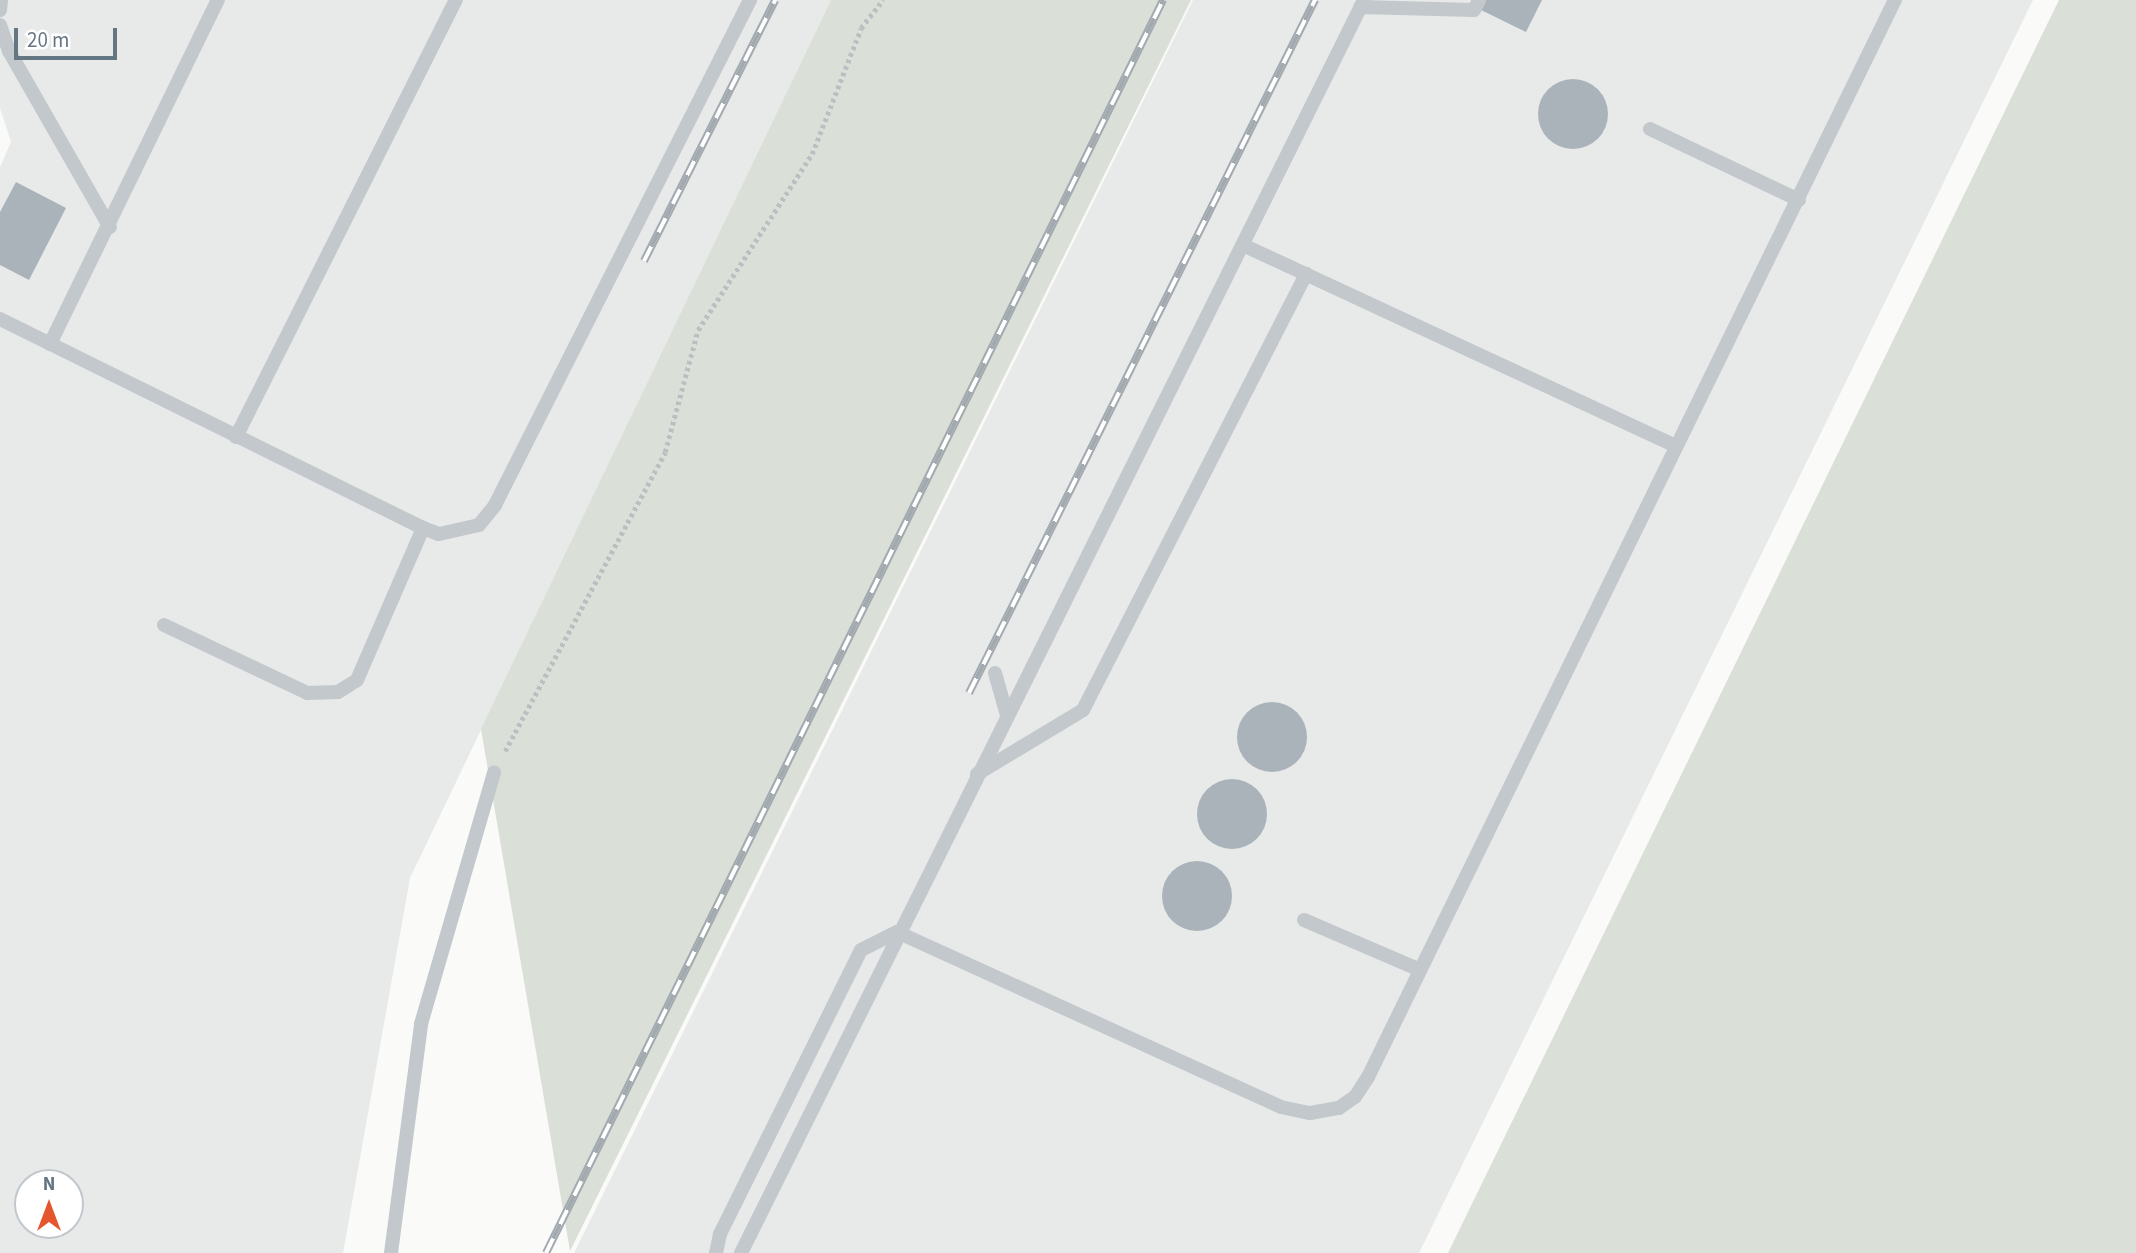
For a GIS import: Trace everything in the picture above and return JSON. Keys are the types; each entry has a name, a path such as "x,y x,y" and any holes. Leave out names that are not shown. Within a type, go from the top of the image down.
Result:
{"lane":[{"path":"0,10 1,0"},
{"path":"50,344 110,228 218,0"},
{"path":"236,437 456,0"},
{"path":"0,319 423,528 439,534 462,532 479,525 495,505 750,0"},
{"path":"741,1253 897,932 1245,246 1362,3 1474,10 1479,0"},
{"path":"897,932 1282,1107 1310,1113 1339,1108 1355,1097 1368,1077 1418,969 1799,200 1895,0"},
{"path":"0,25 9,51 110,228"},
{"path":"1650,129 1799,200"},
{"path":"1245,246 1675,446"},
{"path":"977,774 1083,710 1306,274"},
{"path":"164,625 307,693 338,692 357,680 423,528"},
{"path":"995,673 1007,715"},
{"path":"391,1253 421,1024 494,772"},
{"path":"1304,919 1418,969"},
{"path":"716,1253 720,1234 861,950 897,932"}],"path":[{"path":"494,772 665,452 698,330 812,154 861,28 883,0"}],"shaded area":[{"path":"0,0 831,0 410,878 343,1253 0,1253 0,167 11,142 0,108"},
{"path":"831,0 1191,0 570,1251 481,729"},
{"path":"1193,0 2033,0 1419,1253 574,1253"},
{"path":"2059,0 2136,0 2136,1253 1448,1253"}],"building":[{"path":"1486,0 1542,0 1526,32 1481,10"},
{"path":"1573,79 1598,89 1608,114 1598,139 1573,149 1548,139 1538,114 1548,89"},
{"path":"16,182 66,208 29,280 0,265 0,212"},
{"path":"1272,702 1297,712 1307,737 1297,762 1272,772 1247,762 1237,737 1247,712"},
{"path":"1232,779 1257,789 1267,814 1257,839 1232,849 1207,839 1197,814 1207,789"},
{"path":"1197,861 1222,871 1232,896 1222,921 1197,931 1172,921 1162,896 1172,871"}],"railway":[{"path":"644,261 775,0"},
{"path":"546,1253 1163,0"},
{"path":"969,693 1315,0"}]}
